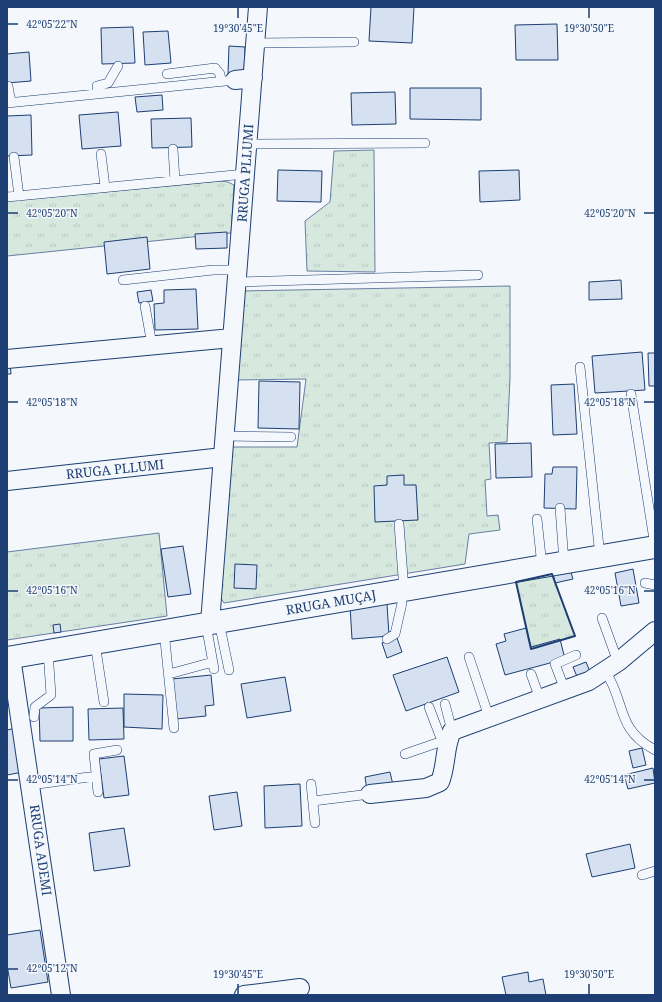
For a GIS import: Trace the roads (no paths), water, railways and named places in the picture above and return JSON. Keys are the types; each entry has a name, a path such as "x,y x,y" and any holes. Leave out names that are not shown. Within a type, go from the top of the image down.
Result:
{"street":[{"name":"RRUGA PLLUMI","path":"212,623 223,457 248,144 236,80 255,43 258,7"},
{"path":"7,359 232,338"},
{"name":"RRUGA PLLUMI","path":"7,481 223,457"},
{"name":"RRUGA MUÇAJ","path":"9,658 655,546"},
{"path":"370,794 426,788 440,782 445,768 449,738 489,718 589,681 621,660 655,631"},
{"name":"RRUGA ADEMI","path":"9,658 31,786 61,995"},
{"path":"244,995 300,988"}],"lane":[{"path":"255,43 354,42"},
{"path":"98,94 97,86 108,83 118,66"},
{"path":"167,74 214,68 220,74 236,80"},
{"path":"8,86 9,103 236,80"},
{"path":"248,144 425,143"},
{"path":"173,149 175,181"},
{"path":"100,154 105,188"},
{"path":"14,157 19,196"},
{"path":"7,198 245,174"},
{"path":"123,280 213,270 237,276 478,275"},
{"path":"145,306 152,345"},
{"path":"580,367 600,556"},
{"path":"631,394 655,546"},
{"path":"225,436 291,437"},
{"path":"560,508 564,562"},
{"path":"537,519 542,566"},
{"path":"387,639 395,634 402,603 403,590 399,524"},
{"path":"645,583 655,584"},
{"path":"602,618 615,654 621,660"},
{"path":"169,674 213,666 212,623"},
{"path":"212,623 229,670"},
{"path":"164,631 174,728"},
{"path":"95,643 104,702"},
{"path":"34,718 35,707 51,695 48,651"},
{"path":"565,690 555,664 576,655"},
{"path":"469,657 489,718"},
{"path":"605,670 610,678 624,720 641,743 655,750"},
{"path":"531,674 540,699"},
{"path":"445,704 449,738"},
{"path":"429,707 440,736 449,738"},
{"path":"405,754 449,738"},
{"path":"98,792 94,754 118,750"},
{"path":"31,786 96,776"},
{"path":"311,784 315,823"},
{"path":"313,801 370,794"},
{"path":"642,875 655,871"}]}
